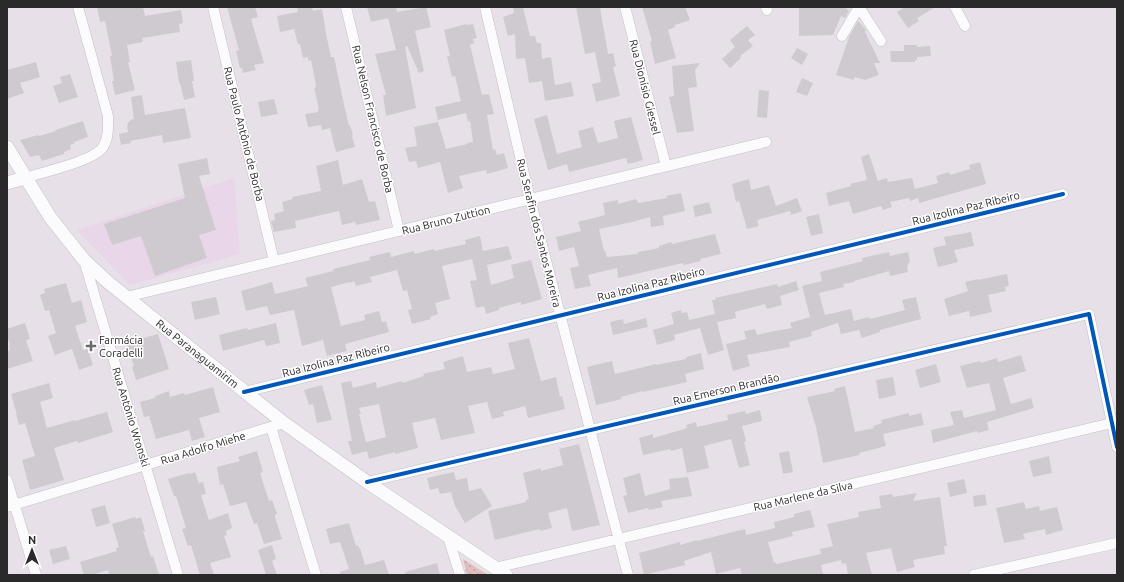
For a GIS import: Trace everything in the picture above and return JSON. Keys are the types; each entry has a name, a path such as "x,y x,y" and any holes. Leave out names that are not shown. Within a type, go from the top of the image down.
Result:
{"street":[{"path":"7,183 94,155 103,146 108,131 108,116 78,7"},
{"name":"Rua Paulo Antônio de Borba","path":"213,7 274,261"},
{"name":"Rua Nelson Francisco de Borba","path":"346,7 399,231"},
{"name":"Rua Serafin dos Santos Moreira","path":"485,7 530,199 628,575"},
{"name":"Rua Dionísio Giessel","path":"625,7 666,166"},
{"path":"842,36 859,7 881,41"},
{"path":"955,7 965,26"},
{"name":"Rua Bruno Zuttion","path":"126,297 766,142"},
{"name":"Rua Paranaguamirim","path":"7,147 50,217 84,260 126,297 284,423 367,482 506,575"},
{"name":"Rua Izolina Paz Ribeiro","path":"244,392 1063,194"},
{"name":"Rua Antônio Wronski","path":"84,260 178,575"},
{"name":"Rua Emerson Brandão","path":"367,482 1089,314 1112,424"},
{"name":"Rua Adolfo Miehe","path":"11,506 284,423"},
{"path":"1112,424 1117,447"},
{"name":"Rua Marlene da Silva","path":"495,568 1112,424"},
{"path":"270,427 316,575"},
{"path":"7,480 11,506 36,575"},
{"path":"448,537 460,575"},
{"path":"974,575 1117,542"}],"shaded area":[{"path":"234,178 240,254 130,285 77,230"},
{"path":"463,559 488,575 467,575"}],"building":[{"path":"97,7 143,7 145,16 181,10 183,23 179,24 180,32 142,38 143,42 127,45 130,62 128,62 135,90 115,95 110,56 112,56 105,21 100,22"},
{"path":"227,7 255,7 258,17 251,19 264,63 254,65 256,70 243,73 242,68 240,68 236,51 239,50"},
{"path":"297,7 312,7 313,11 322,9 331,57 334,57 355,147 336,152 330,128 322,130 321,125 308,127 305,114 318,112 319,109 314,88 316,85 311,60 308,61 308,57 303,58 300,44 298,44 294,29 280,32 277,16 298,12"},
{"path":"367,7 396,7 397,12 426,7 431,27 415,31 424,71 419,73 407,46 405,47 416,108 386,116 383,95 386,95 375,54 396,50 388,18 371,22"},
{"path":"513,7 523,7 530,36 535,36 537,43 541,43 542,59 551,57 555,85 571,82 574,96 545,101 542,81 529,83 525,58 516,59 515,34 508,36 503,17 514,13"},
{"path":"576,7 600,7 608,54 613,53 616,66 613,67 620,96 596,102 592,84 601,82 595,52 585,54"},
{"path":"642,7 685,7 690,20 675,25 675,27 668,30 676,58 655,64 650,42 652,41"},
{"path":"799,7 845,7 849,11 845,18 841,16 833,35 799,36"},
{"path":"905,7 936,7 917,18 919,21 908,28 897,12"},
{"path":"858,21 866,30 865,32 880,63 874,63 879,75 865,80 854,77 854,80 836,75 849,37"},
{"path":"466,24 473,24 477,38 473,39 474,43 470,45 482,95 489,94 494,114 487,115 493,150 495,149 497,155 504,153 508,168 487,174 486,170 459,176 463,188 448,193 440,162 418,168 416,161 409,162 405,148 417,146 414,127 438,122 446,149 473,142 470,121 468,122 466,113 438,120 435,107 461,101 455,76 452,77 447,56 450,56 444,30"},
{"path":"747,26 755,35 748,40 753,46 740,56 741,58 730,68 722,59 735,47 730,40"},
{"path":"904,45 917,45 917,47 930,46 931,56 917,57 915,62 891,62 890,51 904,51"},
{"path":"797,48 808,54 802,65 791,58"},
{"path":"191,60 194,81 192,81 195,97 184,100 179,83 176,62"},
{"path":"36,62 40,77 20,83 24,93 7,99 7,70"},
{"path":"700,63 695,70 697,87 688,88 694,131 677,133 669,97 674,96 672,66"},
{"path":"70,74 78,97 59,103 53,86 62,83 60,77"},
{"path":"802,78 813,83 807,96 796,92"},
{"path":"759,90 769,91 767,118 757,117"},
{"path":"142,95 145,115 185,108 191,138 163,143 162,135 130,141 131,143 121,145 119,134 128,132 128,122 134,119 131,97"},
{"path":"274,99 278,114 261,117 258,102"},
{"path":"547,115 557,154 582,147 578,131 593,127 598,143 618,138 614,121 631,117 643,160 628,164 626,158 569,172 567,164 548,170 534,119"},
{"path":"83,121 88,137 74,142 75,143 70,145 71,149 64,152 64,154 42,161 39,155 30,157 20,140 56,131 55,130"},
{"path":"869,154 878,181 887,178 888,182 912,178 915,189 938,183 936,176 949,172 950,175 970,169 969,165 980,162 986,184 919,203 918,198 910,201 909,198 890,202 892,207 883,210 881,206 853,214 849,201 829,206 826,193 851,186 850,184 867,180 861,157"},
{"path":"207,158 210,174 199,176 216,230 199,235 207,258 155,276 141,236 112,245 104,224 185,198 178,164"},
{"path":"338,160 343,185 362,179 369,202 375,201 380,220 356,225 355,222 342,225 339,211 295,221 296,228 274,232 271,221 275,220 274,214 284,211 282,202 293,199 292,197 321,191 316,166"},
{"path":"749,179 751,190 769,185 776,206 797,198 802,211 791,215 790,211 757,220 759,226 747,229 739,201 736,202 732,184"},
{"path":"681,193 685,211 663,216 664,225 651,227 650,217 599,229 604,251 605,250 607,257 638,254 638,252 659,248 659,246 671,242 672,244 715,234 721,254 684,265 683,263 618,278 617,268 588,275 591,286 575,289 570,268 579,266 574,247 559,251 556,237 581,231 578,222 605,215 603,203 618,200 618,204 636,199 638,203 667,198 666,196"},
{"path":"709,202 712,213 695,217 693,206"},
{"path":"819,214 823,233 811,236 806,217"},
{"path":"971,232 974,246 954,250 958,262 938,267 933,248 946,245 944,237"},
{"path":"480,236 483,251 508,246 512,259 487,265 491,285 514,278 511,265 531,260 542,299 521,305 521,302 499,308 499,310 486,314 484,306 476,308 470,281 477,280 472,259 442,266 450,299 435,303 438,314 430,317 431,319 412,324 408,310 412,309 407,290 403,291 397,270 370,277 372,282 356,286 354,281 331,287 341,326 365,320 364,315 379,311 382,322 386,321 389,332 345,344 347,351 327,356 323,340 302,346 294,310 270,315 267,306 246,311 241,291 272,282 275,294 308,286 305,278 333,271 333,269 370,260 369,257 390,252 391,257 414,251 414,254 434,249 434,251 466,244 465,240"},
{"path":"889,252 890,256 908,252 910,262 907,266 908,272 890,276 889,271 843,284 844,287 819,293 825,315 851,309 854,321 869,317 869,319 905,310 902,300 916,297 921,319 880,330 880,332 862,338 859,330 841,334 838,323 811,332 812,336 789,342 790,347 747,355 750,366 733,371 726,344 746,339 744,331 755,329 757,335 792,328 790,323 810,317 802,286 822,281 820,272 863,261 862,258"},
{"path":"1007,274 1009,286 1005,287 1006,291 988,295 992,312 970,317 969,311 949,316 944,299 968,291 965,282"},
{"path":"796,281 799,290 780,296 782,305 767,309 765,304 735,312 736,318 717,322 724,350 708,355 700,328 674,335 675,340 657,345 653,330 674,324 671,313 681,310 682,313 687,312 689,320 715,314 712,300 716,300 715,298 777,284 778,287"},
{"path":"66,283 72,303 81,300 87,322 75,326 83,350 88,349 93,365 79,370 72,349 55,355 48,336 56,333 49,310 45,311 40,295 45,293 44,289"},
{"path":"216,297 220,314 195,320 191,302"},
{"path":"646,318 648,327 613,335 610,322 623,319 624,324"},
{"path":"25,323 30,339 26,340 33,361 7,369 7,351 10,350 10,345 7,336 7,329"},
{"path":"276,323 280,343 266,346 264,340 223,351 219,335"},
{"path":"158,334 169,369 136,380 132,367 134,366 126,343"},
{"path":"529,338 541,381 556,377 560,397 562,396 565,409 528,418 525,406 503,412 504,416 492,419 487,402 468,406 475,433 441,440 435,418 412,423 418,448 369,459 367,451 352,455 348,441 352,441 341,383 351,381 353,388 376,382 377,388 402,381 402,383 424,376 423,374 445,369 443,362 463,356 467,372 491,367 493,374 515,369 508,343","holes":["379,404 386,437 366,442 359,414 361,414 359,408"]},
{"path":"701,353 704,369 685,374 687,382 643,391 621,397 622,399 596,405 587,367 612,361 615,374 656,364 686,359 686,357"},
{"path":"1021,355 1026,371 1003,378 1011,404 1031,398 1034,408 987,422 989,430 978,433 977,431 933,443 931,430 954,425 950,412 962,410 964,418 996,410 989,383 967,388 960,366 980,361 981,363 997,358 998,362"},
{"path":"936,364 941,382 920,388 915,370"},
{"path":"893,377 896,395 879,399 876,380"},
{"path":"49,383 53,398 40,402 47,428 107,412 113,432 78,443 77,441 54,448 64,480 30,490 22,460 35,456 25,423 19,425 11,394"},
{"path":"322,385 332,420 317,423 313,404 309,405 304,390"},
{"path":"845,386 855,432 874,428 873,426 882,423 881,420 909,413 909,416 921,413 924,425 883,434 886,446 859,453 860,455 823,463 816,427 807,397 835,391 834,389"},
{"path":"213,387 220,412 199,418 205,437 192,441 189,430 156,439 149,416 144,417 140,402 155,398 155,396 169,391 170,397 184,393 185,395"},
{"path":"760,410 762,421 742,426 746,441 744,442 750,465 739,468 731,439 704,446 709,468 687,473 682,448 643,455 639,438 653,434 653,438 687,428 686,425 696,422 697,427 728,420 727,415 745,411 746,414"},
{"path":"579,444 600,525 572,531 567,508 548,513 552,528 540,531 540,529 495,540 488,511 526,502 526,500 529,499 523,473 541,468 541,471 563,465 559,449"},
{"path":"257,451 263,472 260,473 269,501 272,500 277,514 275,517 282,539 264,544 257,523 254,524 246,502 230,506 223,484 220,485 217,467 240,461 238,457"},
{"path":"789,451 793,472 783,474 779,453"},
{"path":"1049,456 1052,473 1033,477 1029,461"},
{"path":"195,472 199,483 203,482 206,494 201,495 209,520 228,513 232,528 226,531 227,535 224,536 231,557 210,563 214,575 200,575 191,545 188,546 182,529 186,528 176,496 174,496 168,479"},
{"path":"454,472 456,480 467,478 469,491 481,488 492,506 465,523 455,506 451,492 440,494 438,488 430,490 427,478"},
{"path":"640,473 645,496 670,489 669,479 688,477 692,496 661,501 663,507 649,510 648,508 628,513 623,496 627,495 623,478"},
{"path":"964,479 967,493 950,497 947,483"},
{"path":"917,493 913,501 940,497 947,546 944,546 945,554 913,560 915,567 897,572 891,548 866,553 872,575 848,575 846,563 842,564 841,560 821,565 823,575 742,575 740,568 716,574 711,552 684,561 685,565 644,575 639,553 680,542 680,545 745,529 746,535 775,528 774,522 794,517 794,514 810,510 815,527 792,532 793,536 768,542 774,563 776,562 776,564 821,554 820,549 833,546 827,524 859,517 858,512 881,508 879,496 892,494 893,497"},
{"path":"985,494 987,505 974,507 973,496"},
{"path":"1024,502 1026,509 1039,506 1040,511 1057,507 1063,530 1046,535 1045,529 1023,534 1025,539 1004,543 996,508"},
{"path":"105,505 110,523 96,527 91,509"},
{"path":"135,517 136,519 141,517 145,531 143,531 151,557 153,556 159,575 109,575 108,570 92,575 84,575 80,562 117,551 116,548 119,547 112,524"},
{"path":"349,523 356,546 358,545 360,548 365,565 384,560 389,575 340,575 340,572 349,569 340,542 330,544 326,529"},
{"path":"272,545 276,559 272,561 277,575 266,575 258,550"},
{"path":"66,546 70,559 53,564 49,550"},
{"path":"437,563 440,575 405,575 405,572"}],"cycle path":[{"path":"244,392 1063,194"},
{"path":"367,482 1089,314 1117,447"}],"place":[{"name":"Farmácia Coradelli","path":"91,346"}]}
